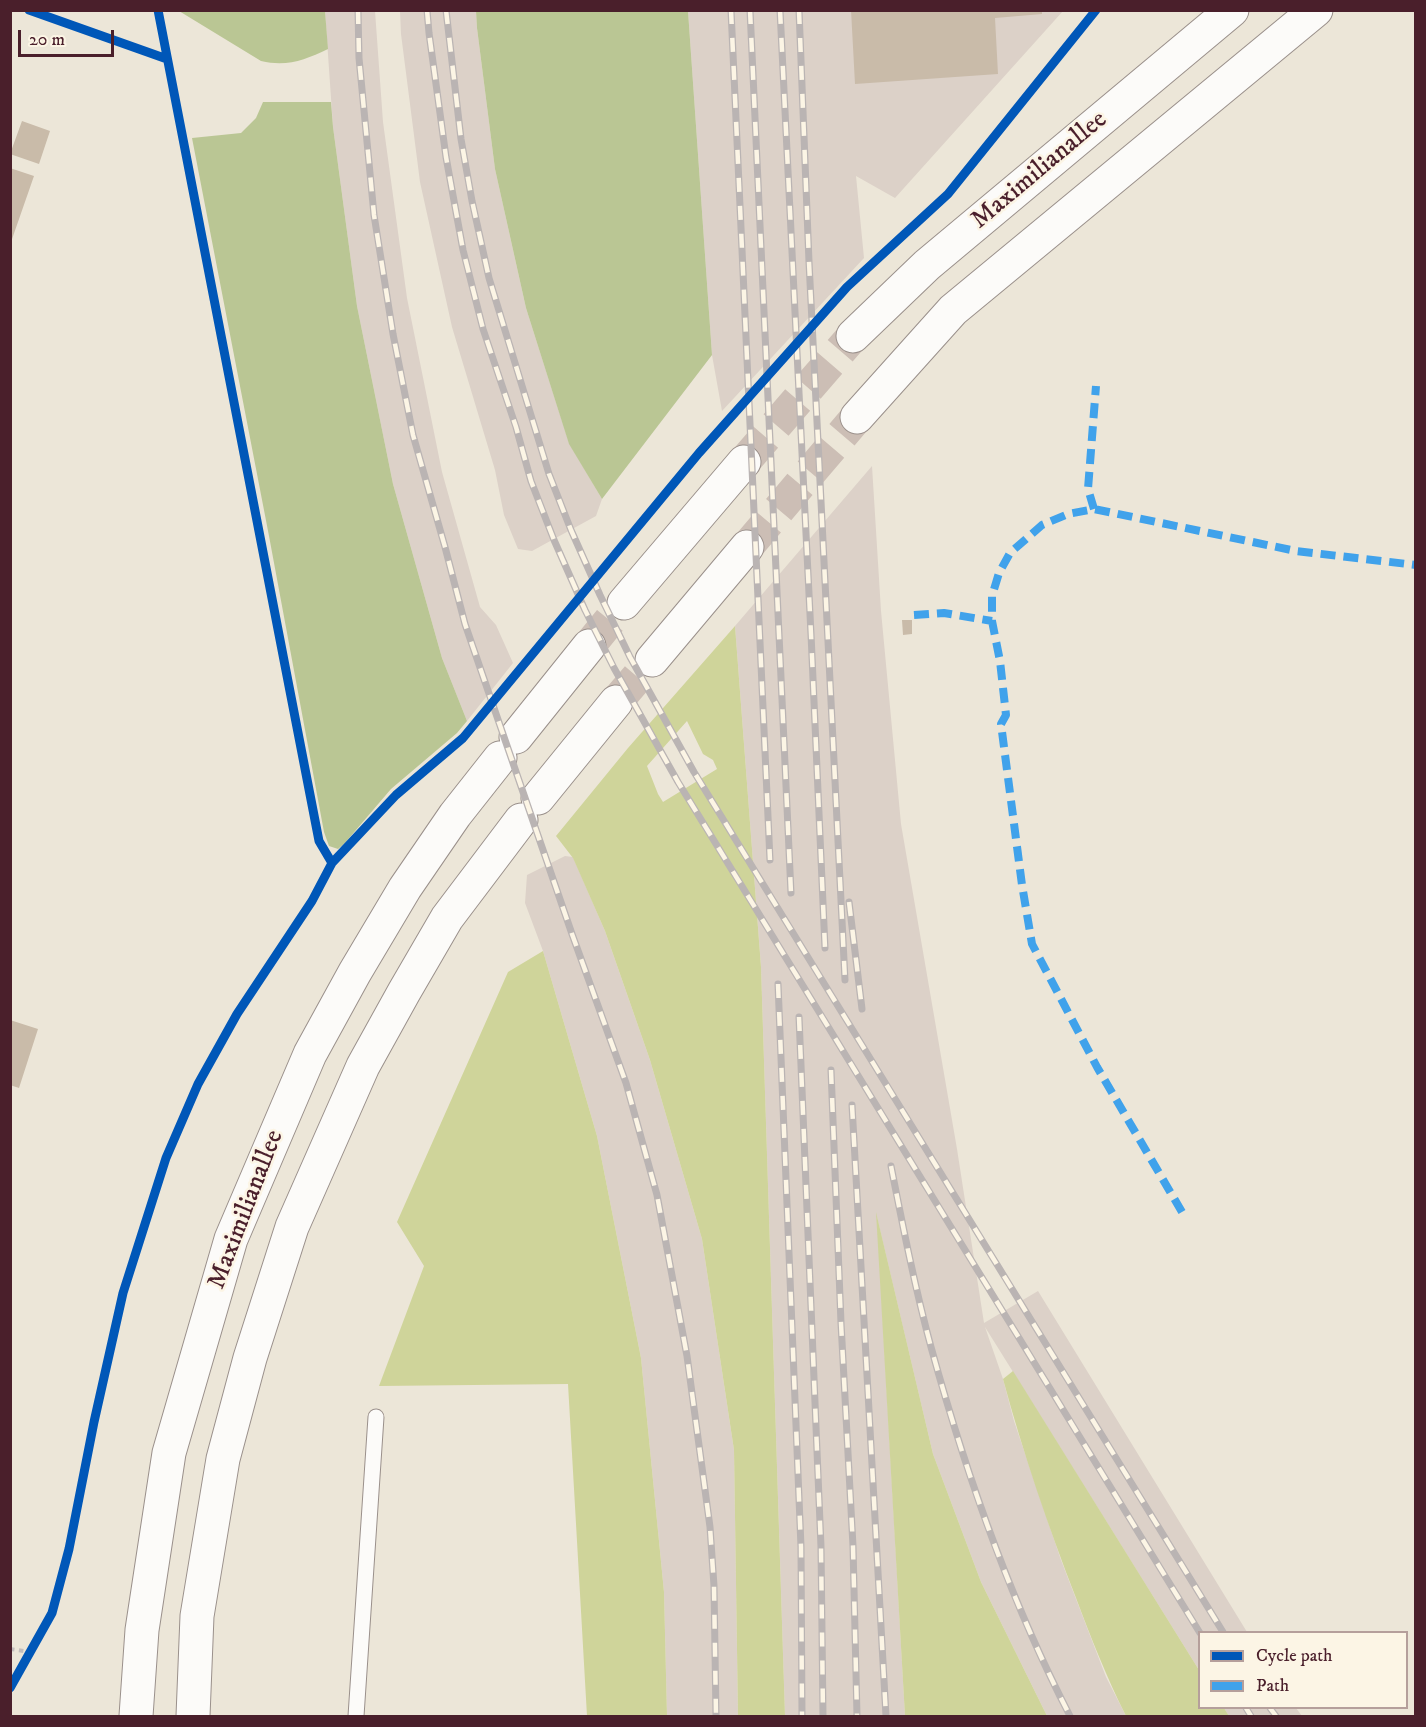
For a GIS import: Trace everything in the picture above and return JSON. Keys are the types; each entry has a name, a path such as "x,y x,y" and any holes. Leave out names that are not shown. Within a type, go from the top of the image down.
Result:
{"highway":[{"name":"Maximilianallee","path":"853,336 927,265 1232,10"},
{"path":"857,417 953,310 1316,10"},
{"path":"624,603 744,462"},
{"path":"652,660 747,547"},
{"name":"Maximilianallee","path":"136,1716 142,1629 169,1453 231,1239 310,1053 405,888 455,815 588,646"},
{"path":"193,1716 197,1616 223,1459 250,1358 292,1227 363,1066 447,918 529,809 616,702"}],"lane":[{"path":"356,1716 376,1417"}],"path":[{"path":"10,1649 31,1652"}],"shaded area":[{"path":"325,11 375,11 383,122 407,298 442,472 480,607 496,625 513,663 467,721 442,658 393,484 357,306 333,127"},
{"path":"400,11 476,11 495,169 526,308 569,443 602,499 596,516 532,551 518,549 504,515 495,470 452,327 420,182"},
{"path":"688,11 1063,11 895,198 856,176 864,258 722,411 712,355"},
{"path":"872,466 881,611 901,824 957,1149 984,1323 1038,1291 1246,1631 1198,1631 1198,1668 985,1327 1061,1560 1106,1677 1126,1716 1047,1716 981,1582 933,1454 877,1217 905,1716 785,1716 761,967 735,626"},
{"path":"565,856 573,857 605,931 650,1060 702,1239 734,1450 738,1716 667,1716 664,1592 641,1358 597,1136 543,951 525,903 527,875"},
{"path":"1225,1709 1297,1709 1302,1716 1229,1716"}],"green space":[{"path":"179,11 325,11 328,49 288,63 261,61"},
{"path":"476,11 688,11 712,355 602,499 569,444 526,308 495,169"},
{"path":"263,102 331,102 357,306 393,484 442,658 467,721 457,733 391,789 338,849 329,846 324,832 192,138 241,133 256,118"},
{"path":"735,626 761,967 785,1716 738,1716 734,1450 702,1239 650,1060 605,931 573,858 556,836 628,748","holes":["687,721 703,754 713,760 717,769 663,802 647,766"]},
{"path":"543,951 597,1136 641,1358 664,1592 667,1716 587,1716 568,1384 379,1386 424,1266 397,1222 508,972"},
{"path":"876,1212 933,1454 981,1582 1047,1716 905,1716"},
{"path":"1013,1371 1198,1668 1198,1709 1225,1709 1229,1716 1126,1716 1087,1628 1056,1544 1003,1379"}],"building":[{"path":"851,10 1042,10 1042,14 995,18 998,74 855,84"},
{"path":"22,121 50,131 39,164 10,154"},
{"path":"10,168 34,176 11,242 10,242"},
{"path":"902,620 912,620 912,634 903,635"},
{"path":"10,1020 38,1029 19,1088 10,1085"}],"tunnel":[{"path":"744,462 853,336"},
{"path":"747,547 857,417"},
{"path":"589,646 624,603"},
{"path":"616,702 652,660"}],"railway":[{"path":"358,10 359,58 374,215 393,334 413,435 465,624 626,1083 657,1195 687,1356 710,1527 714,1586 716,1716"},
{"path":"427,10 446,157 463,250 483,329 516,427 531,481 585,610 614,668 678,782 1199,1631"},
{"path":"446,10 461,139 489,278 549,474 600,595 630,657 694,772 1222,1631"},
{"path":"731,10 770,860"},
{"path":"750,10 791,893"},
{"path":"780,10 825,948"},
{"path":"799,10 809,262 845,980"},
{"path":"849,902 862,1009"},
{"path":"778,984 801,1547 802,1716"},
{"path":"799,1017 821,1547 823,1716"},
{"path":"831,1070 853,1546 857,1716"},
{"path":"852,1105 886,1716"},
{"path":"891,1166 925,1325 959,1442 1009,1582 1070,1716"},
{"path":"1247,1709 1251,1716"},
{"path":"1271,1709 1276,1716"}],"marked path":[{"path":"1094,509 1088,489 1096,386"},
{"path":"1182,1212 1097,1067 1032,944 1001,724 1006,715 1000,661 992,621 992,596 999,573 1010,553 1042,525 1068,514 1094,509 1296,551 1416,565"},
{"path":"914,615 944,613 992,621"}],"cycle path":[{"path":"29,10 167,59"},
{"path":"158,10 319,841 332,863"},
{"path":"10,1688 52,1613 69,1549 123,1293 166,1158 198,1084 237,1014 312,901 332,863 396,795 463,738 699,453 847,287 948,194 1096,10"}]}
